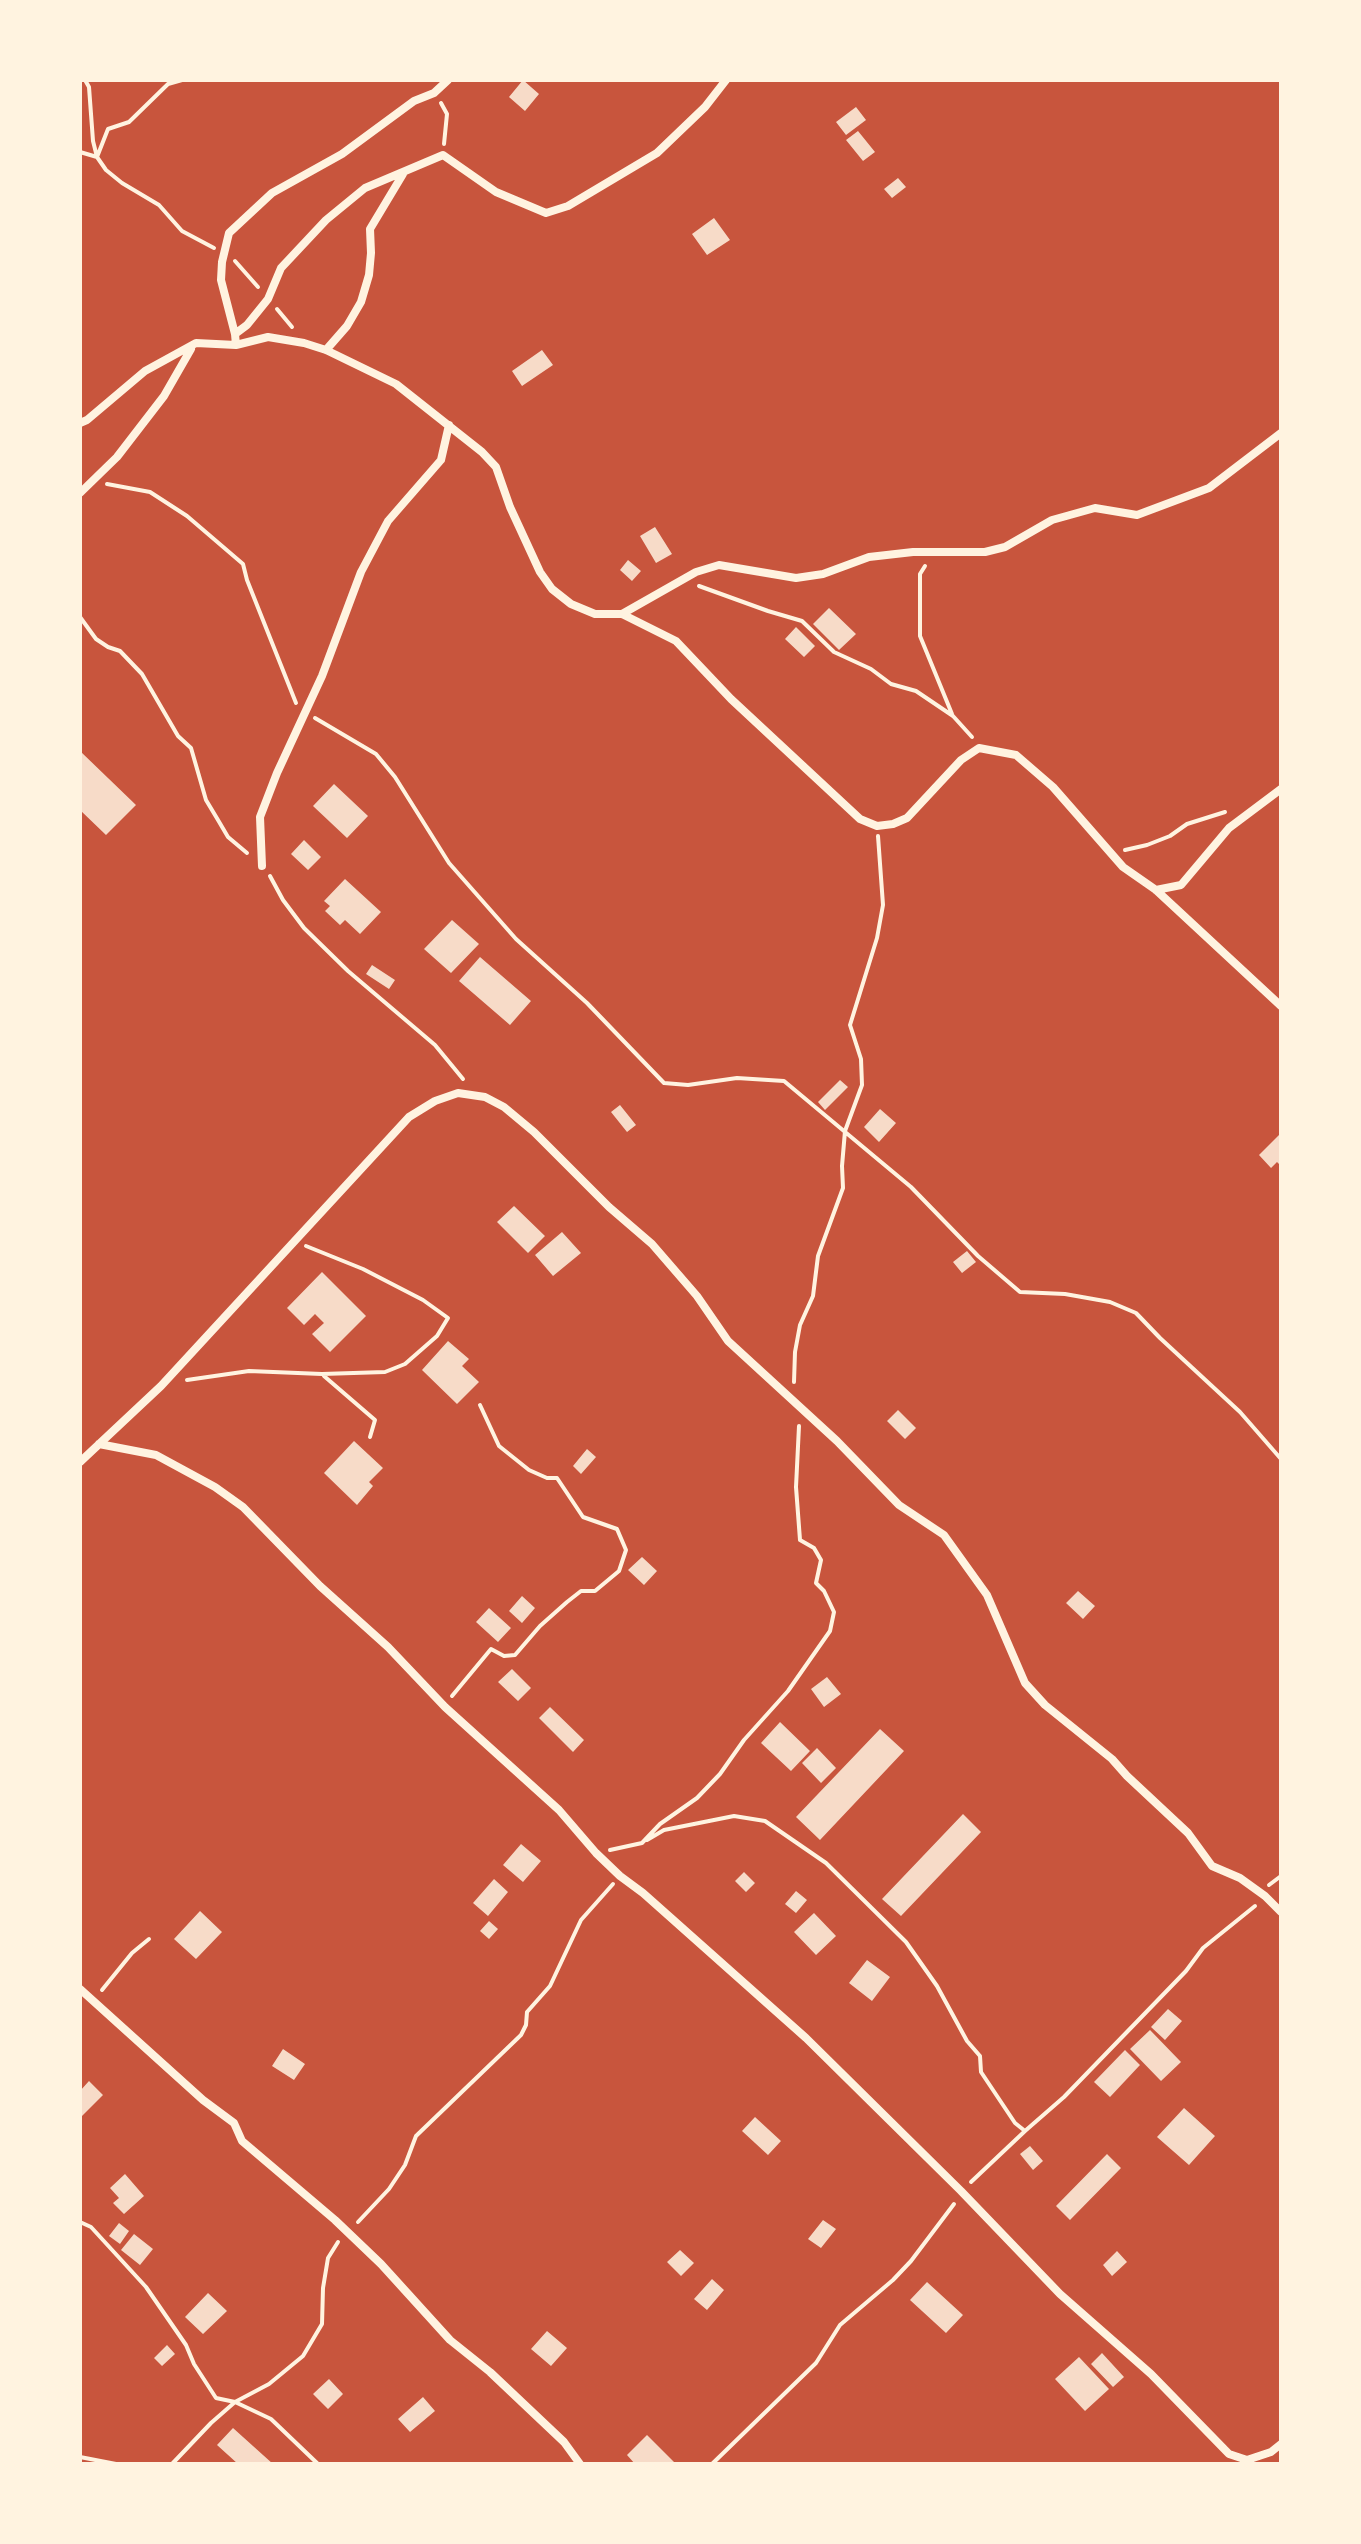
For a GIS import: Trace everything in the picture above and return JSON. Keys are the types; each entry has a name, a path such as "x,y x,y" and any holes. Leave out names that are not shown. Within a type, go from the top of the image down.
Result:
{"street":[{"path":"236,345 221,280 229,233 272,193 342,154 414,101 434,93 448,80"},
{"path":"235,334 247,325 268,299 281,268 326,220 365,188 443,155 496,192 546,213 568,206 657,153 705,107 726,80"},
{"path":"326,350 347,326 361,302 370,264 370,229 404,173"},
{"path":"80,423 145,371 196,343 236,345 268,337 326,350 396,384 482,452 496,467 510,507 540,572 552,589 571,604 595,614 622,614 676,641 731,699 838,802 860,819 877,826 907,818 961,760 979,748 1016,755 1053,787 1123,867 1156,890 1281,1006"},
{"path":"80,493 117,457 164,396 196,343"},
{"path":"262,866 260,817 340,631 361,572 388,521 441,460 449,425"},
{"path":"622,614 696,572 719,565 796,578 823,574 869,557 913,552 985,552 1005,547 1052,520 1095,508 1137,515 1209,488 1281,433"},
{"path":"1156,890 1181,885 1229,828 1281,789"},
{"path":"80,1462 161,1386 409,1117 435,1101 458,1093 485,1097 504,1107 534,1132 609,1207 652,1244 697,1296 728,1341 837,1441 899,1505 944,1535 987,1595 1025,1683 1045,1705 1112,1759 1188,1833 1212,1866 1240,1878 1281,1912"},
{"path":"99,1444 156,1455 215,1487 243,1507 320,1586 388,1647 445,1707 559,1810 620,1876 806,2038 1060,2294 1151,2374 1229,2454 1247,2460 1271,2452 1281,2444"},
{"path":"80,1989 203,2100 234,2123 242,2141 381,2264 450,2340 490,2372 564,2442 580,2464"}],"path":[{"path":"85,80 89,87 90,123 97,157 106,170 159,205 182,231 224,254 243,269 304,343"},
{"path":"97,157 108,129 129,122 168,84 182,80"},
{"path":"434,93 447,114 443,155"},
{"path":"80,152 97,157"},
{"path":"94,479 150,492 187,516 243,564 294,699 305,713 376,754 395,777 449,863 516,939 587,1003 664,1083 688,1085 737,1078 784,1081 911,1187 978,1256 1020,1292 1065,1294 1110,1302 1136,1313 1240,1412 1281,1459"},
{"path":"932,553 920,574 920,636 953,716"},
{"path":"681,581 802,621 834,652 871,669 891,684 916,691 953,716 979,748"},
{"path":"1112,854 1170,836 1187,824 1205,817 1237,809 1253,809"},
{"path":"642,1843 660,1824 697,1798 720,1774 744,1740 788,1691 830,1631 834,1612 824,1591 816,1583 821,1560 814,1548 800,1540 796,1487 799,1454 797,1404 793,1378 800,1325 813,1296 818,1256 843,1188 845,1131 862,1085 861,1059 850,1025 877,938 883,905 877,826"},
{"path":"161,1386 201,1376 249,1371 322,1374 385,1372 405,1364 437,1336 448,1318 423,1300 363,1269 294,1242"},
{"path":"322,1374 375,1420 370,1437"},
{"path":"445,1707 491,1649 504,1656 515,1655 540,1626 567,1602 581,1591 595,1591 619,1571 626,1550 617,1529 583,1517 557,1478 547,1478 529,1470 499,1446 480,1405"},
{"path":"596,1853 642,1843 664,1830 734,1816 765,1821 826,1863 906,1942 937,1986 967,2041 980,2056 981,2072 1015,2123 1025,2131"},
{"path":"172,2464 235,2402 269,2384 303,2356 322,2324 328,2258 346,2231 363,2218 389,2189 405,2165 416,2136 514,2043 526,2025 527,2012 550,1986 581,1920 620,1876"},
{"path":"712,2464 816,2363 840,2325 911,2261 961,2191 1064,2097 1186,1971 1203,1948 1226,1932 1265,1896 1270,1882 1281,1876"},
{"path":"93,1999 132,1953 149,1939"},
{"path":"80,2222 91,2227 146,2287 186,2345 216,2398 235,2402 271,2419 318,2464"},
{"path":"80,2457 116,2464"}],"building":[{"path":"523,80 539,94 525,111 509,97"},
{"path":"856,107 866,120 846,135 836,122"},
{"path":"858,131 875,152 863,161 846,140"},
{"path":"898,178 906,187 892,198 884,189"},
{"path":"714,218 730,240 707,255 692,234"},
{"path":"542,350 553,365 522,386 512,371"},
{"path":"655,527 672,554 656,563 640,536"},
{"path":"628,560 641,571 632,581 620,570"},
{"path":"829,608 856,634 839,650 813,624"},
{"path":"796,627 815,646 804,657 785,639"},
{"path":"80,751 136,805 106,835 80,810"},
{"path":"334,784 368,816 347,838 313,806"},
{"path":"304,840 321,857 308,870 291,854"},
{"path":"345,879 381,912 360,934 345,920 340,925 325,911 330,906 324,901"},
{"path":"452,920 479,944 451,973 424,949"},
{"path":"480,957 531,1001 510,1025 459,981"},
{"path":"372,965 395,980 389,989 366,974"},
{"path":"840,1080 848,1087 825,1110 818,1102"},
{"path":"620,1105 636,1125 627,1132 611,1112"},
{"path":"880,1109 896,1123 879,1142 864,1127"},
{"path":"1281,1133 1281,1166 1277,1162 1271,1168 1259,1155"},
{"path":"514,1206 545,1236 528,1253 497,1222"},
{"path":"562,1232 581,1253 553,1276 535,1255"},
{"path":"967,1251 976,1262 962,1273 953,1262"},
{"path":"322,1272 366,1316 330,1352 312,1334 324,1323 315,1314 304,1325 287,1308"},
{"path":"448,1341 469,1359 462,1366 479,1382 457,1404 422,1370"},
{"path":"898,1410 916,1428 905,1439 887,1421"},
{"path":"354,1441 383,1468 369,1482 373,1486 357,1505 324,1473"},
{"path":"587,1449 596,1457 581,1474 573,1466"},
{"path":"642,1557 657,1571 644,1585 628,1570"},
{"path":"1078,1591 1095,1606 1083,1619 1066,1603"},
{"path":"522,1596 535,1608 522,1623 509,1611"},
{"path":"489,1608 511,1628 498,1642 476,1622"},
{"path":"512,1669 531,1688 518,1701 498,1682"},
{"path":"827,1677 841,1694 824,1707 811,1689"},
{"path":"550,1707 584,1740 573,1752 539,1718"},
{"path":"780,1722 810,1751 791,1771 761,1743"},
{"path":"880,1729 904,1751 820,1840 796,1817"},
{"path":"817,1748 836,1768 821,1783 802,1763"},
{"path":"963,1814 981,1832 901,1916 882,1899"},
{"path":"521,1844 541,1861 523,1882 503,1865"},
{"path":"744,1872 755,1883 746,1892 735,1881"},
{"path":"494,1879 508,1892 488,1916 473,1903"},
{"path":"796,1891 807,1900 796,1913 785,1904"},
{"path":"200,1911 222,1932 196,1959 174,1939"},
{"path":"814,1913 836,1936 816,1955 794,1932"},
{"path":"489,1921 498,1929 489,1939 480,1931"},
{"path":"867,1960 890,1977 872,2001 849,1983"},
{"path":"1168,2009 1182,2021 1165,2040 1151,2027"},
{"path":"1150,2030 1181,2062 1161,2081 1130,2049"},
{"path":"283,2049 305,2064 294,2080 272,2066"},
{"path":"1125,2050 1140,2065 1110,2097 1094,2082"},
{"path":"89,2081 103,2095 80,2118 80,2091"},
{"path":"1184,2108 1215,2136 1189,2165 1157,2137"},
{"path":"755,2117 781,2141 768,2155 742,2131"},
{"path":"1030,2146 1043,2161 1033,2170 1020,2154"},
{"path":"1107,2154 1121,2168 1070,2220 1056,2206"},
{"path":"125,2174 144,2196 124,2214 113,2203 119,2198 110,2188"},
{"path":"823,2220 836,2229 821,2248 808,2239"},
{"path":"119,2223 129,2231 120,2244 109,2236"},
{"path":"134,2234 153,2249 140,2265 121,2250"},
{"path":"680,2250 694,2263 681,2276 667,2262"},
{"path":"1117,2251 1127,2262 1112,2276 1103,2265"},
{"path":"712,2279 724,2290 707,2310 694,2299"},
{"path":"927,2282 963,2315 946,2333 910,2300"},
{"path":"208,2293 227,2311 203,2334 185,2317"},
{"path":"547,2331 567,2348 551,2366 531,2349"},
{"path":"167,2345 175,2354 162,2366 154,2358"},
{"path":"1102,2353 1124,2377 1113,2387 1091,2364"},
{"path":"1079,2357 1109,2389 1085,2411 1055,2379"},
{"path":"329,2379 343,2394 328,2409 313,2394"},
{"path":"423,2397 435,2411 410,2432 398,2419"},
{"path":"233,2428 273,2464 238,2464 217,2445"},
{"path":"647,2435 676,2464 635,2464 627,2455"}]}
